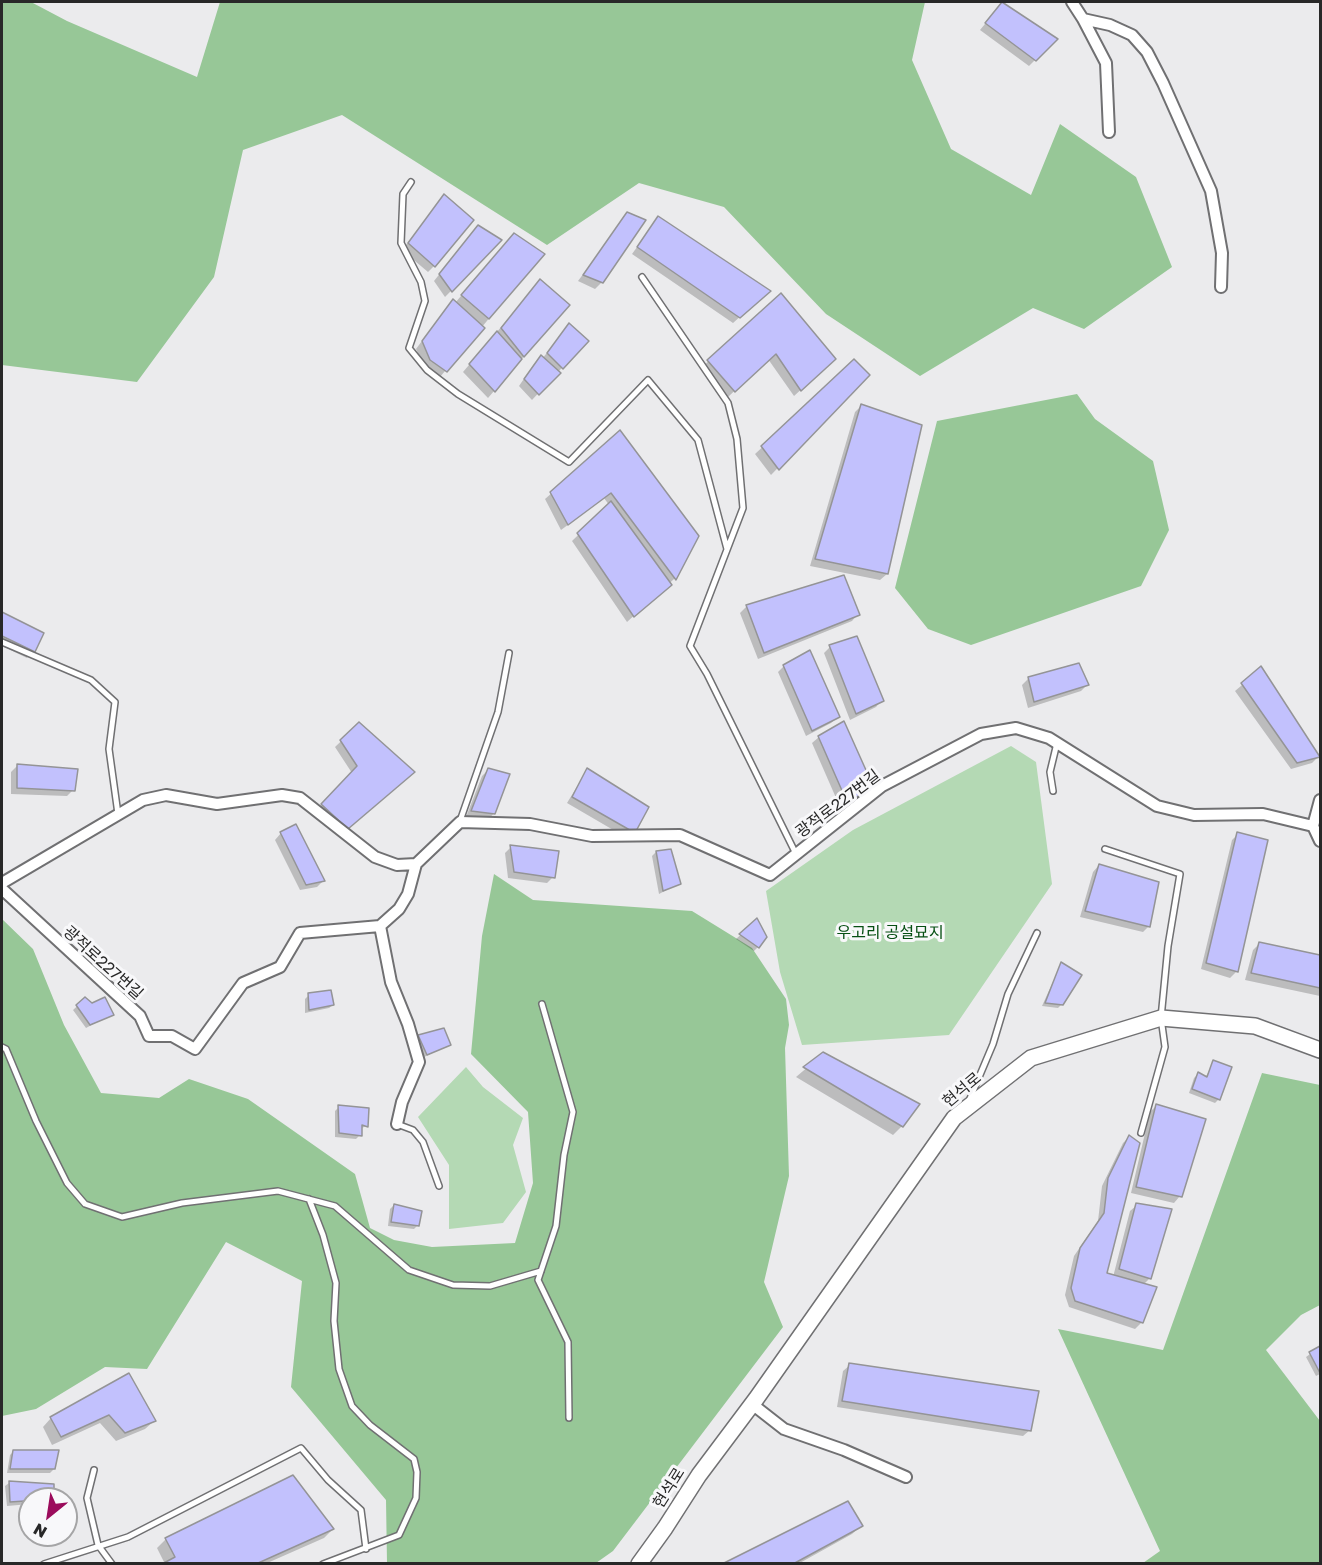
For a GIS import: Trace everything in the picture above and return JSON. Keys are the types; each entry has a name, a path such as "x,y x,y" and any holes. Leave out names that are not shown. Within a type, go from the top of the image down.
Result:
{"street":[{"path":"1072,2 1106,63 1109,132"},
{"path":"1083,19 1110,25 1132,35 1147,52 1163,83 1211,191 1222,252 1221,287"},
{"name":"광적로227번길","path":"460,822 530,824 592,836 680,835 770,875 882,786 981,734 1016,728 1057,743 1157,806 1194,815 1263,814 1313,826"},
{"path":"2,883 143,800 166,795 217,804 282,795 300,798 375,857 397,865 416,864"},
{"path":"1320,800 1313,826 1320,841"},
{"path":"397,1124 419,1062 408,1024 391,982 380,926 399,909 408,894 416,864 460,822"},
{"name":"광적로227번길","path":"2,890 140,1016 149,1036 172,1036 195,1049 243,983 280,967 300,933 380,926"},
{"name":"현석로","path":"646,1560 699,1475 752,1404 954,1118 1031,1058 1161,1018 1255,1026 1320,1050"},
{"path":"752,1404 784,1429 844,1450 906,1477"}],"lane":[{"path":"411,182 404,194 401,243 421,282 425,301 410,348 427,370 458,394 569,462 648,380 698,440 727,549"},
{"path":"642,277 728,403 737,439 743,508 690,646 707,674 796,854"},
{"path":"2,642 91,680 115,702 109,749 118,814"},
{"path":"460,822 498,712 508,653"},
{"path":"1053,791 1050,772 1057,743"},
{"path":"1105,849 1180,874 1168,946 1161,1018 1165,1047 1141,1133"},
{"path":"966,1108 993,1044 1008,994 1037,933"},
{"path":"542,1004 573,1112 564,1155 556,1226 538,1280 568,1342 569,1418"},
{"path":"2,1047 6,1049 36,1121 68,1183 85,1204 122,1217 182,1203 278,1191 335,1206 409,1270 453,1285 490,1286 541,1271"},
{"path":"397,1124 413,1130 423,1142 439,1186"},
{"path":"309,1199 323,1235 336,1283 334,1321 339,1369 352,1406 370,1425 414,1459 417,1472 416,1498 399,1535 323,1563"},
{"path":"44,1563 128,1537 301,1448 328,1480 361,1510 366,1549"},
{"path":"93,1470 87,1498 98,1545 112,1563"}],"green space":[{"path":"2,2 31,2 67,21 197,77 220,2 925,2 912,60 951,149 1031,195 1060,124 1136,177 1172,267 1084,329 1033,308 920,376 826,314 724,207 639,183 547,245 342,115 243,150 214,277 137,382 2,365"},
{"path":"1077,394 1095,419 1153,461 1169,530 1141,586 971,645 928,629 895,588 937,421"},
{"name":"우고리 공설묘지","path":"1011,746 1036,762 1052,884 949,1035 802,1045 780,972 766,891 853,830"},
{"path":"494,874 533,900 692,911 752,948 786,999 789,1025 785,1048 789,1176 764,1282 783,1327 613,1551 596,1563 387,1563 386,1500 291,1387 302,1281 226,1242 147,1369 105,1367 36,1409 2,1416 2,919 33,949 64,1025 101,1093 159,1098 189,1079 248,1099 355,1174 370,1228 394,1240 432,1247 515,1243 533,1183 528,1112 471,1054 482,936"},
{"path":"466,1067 483,1087 523,1118 513,1145 526,1192 503,1223 449,1229 449,1165 418,1117"},
{"path":"1262,1073 1320,1085 1320,1305 1301,1315 1266,1350 1320,1421 1320,1563 1143,1563 1160,1551 1058,1329 1163,1350"}],"building":[{"path":"1002,2 1058,39 1036,61 985,23"},
{"path":"444,194 474,220 435,267 408,243"},
{"path":"627,212 646,220 603,283 583,275"},
{"path":"658,216 771,291 740,318 637,247"},
{"path":"478,225 502,240 452,292 439,274"},
{"path":"514,233 545,254 489,319 461,295"},
{"path":"540,279 570,305 524,357 501,328"},
{"path":"781,293 836,359 801,391 776,354 735,392 707,360"},
{"path":"453,299 485,328 447,372 430,360 422,341"},
{"path":"569,323 589,341 563,369 547,353"},
{"path":"497,331 522,359 495,392 469,364"},
{"path":"541,355 561,373 539,395 524,379"},
{"path":"854,359 870,375 779,470 761,446"},
{"path":"861,404 922,425 888,574 815,559"},
{"path":"620,430 699,536 676,580 611,493 568,525 550,492"},
{"path":"611,501 672,585 634,617 577,533"},
{"path":"844,575 860,615 764,653 746,605"},
{"path":"2,612 44,633 35,652 2,636"},
{"path":"857,636 884,701 856,714 829,645"},
{"path":"810,650 840,717 812,731 783,665"},
{"path":"1079,663 1089,685 1034,702 1028,677"},
{"path":"1261,666 1320,757 1297,763 1241,683"},
{"path":"844,721 874,788 847,802 818,736"},
{"path":"359,722 415,772 348,829 321,804 357,766 340,740"},
{"path":"17,764 78,769 75,791 17,788"},
{"path":"488,768 510,774 495,814 471,811"},
{"path":"587,768 649,807 635,833 572,797"},
{"path":"296,824 325,881 306,885 280,832"},
{"path":"1237,832 1268,840 1238,972 1206,963"},
{"path":"510,845 559,851 555,878 514,872"},
{"path":"671,849 681,884 663,891 656,851"},
{"path":"1099,864 1159,882 1150,927 1085,911"},
{"path":"757,918 767,937 759,948 739,934"},
{"path":"1259,942 1320,955 1320,988 1251,973"},
{"path":"1061,962 1082,975 1063,1005 1045,1003"},
{"path":"331,990 334,1005 309,1010 308,993"},
{"path":"85,997 92,1003 105,997 114,1015 90,1025 76,1005"},
{"path":"444,1028 451,1045 427,1055 418,1035"},
{"path":"823,1052 920,1104 903,1127 803,1067"},
{"path":"1213,1060 1232,1067 1220,1100 1192,1089 1198,1072 1207,1077"},
{"path":"1156,1104 1206,1119 1182,1197 1136,1187"},
{"path":"338,1105 369,1108 368,1127 362,1125 362,1136 339,1133"},
{"path":"1129,1135 1140,1143 1107,1273 1157,1287 1143,1323 1075,1301 1071,1288 1080,1248 1104,1213 1108,1178"},
{"path":"1136,1203 1172,1209 1151,1279 1119,1269"},
{"path":"394,1204 422,1211 419,1226 391,1222"},
{"path":"1320,1346 1320,1373 1309,1352"},
{"path":"849,1363 1039,1391 1031,1431 842,1401"},
{"path":"129,1373 156,1421 125,1433 109,1415 61,1437 50,1417"},
{"path":"13,1450 59,1450 55,1469 10,1469"},
{"path":"293,1475 334,1529 256,1564 162,1564 175,1557 165,1538"},
{"path":"9,1481 54,1484 54,1487 18,1487 18,1501 10,1502"},
{"path":"848,1501 863,1526 793,1564 722,1564"}]}
